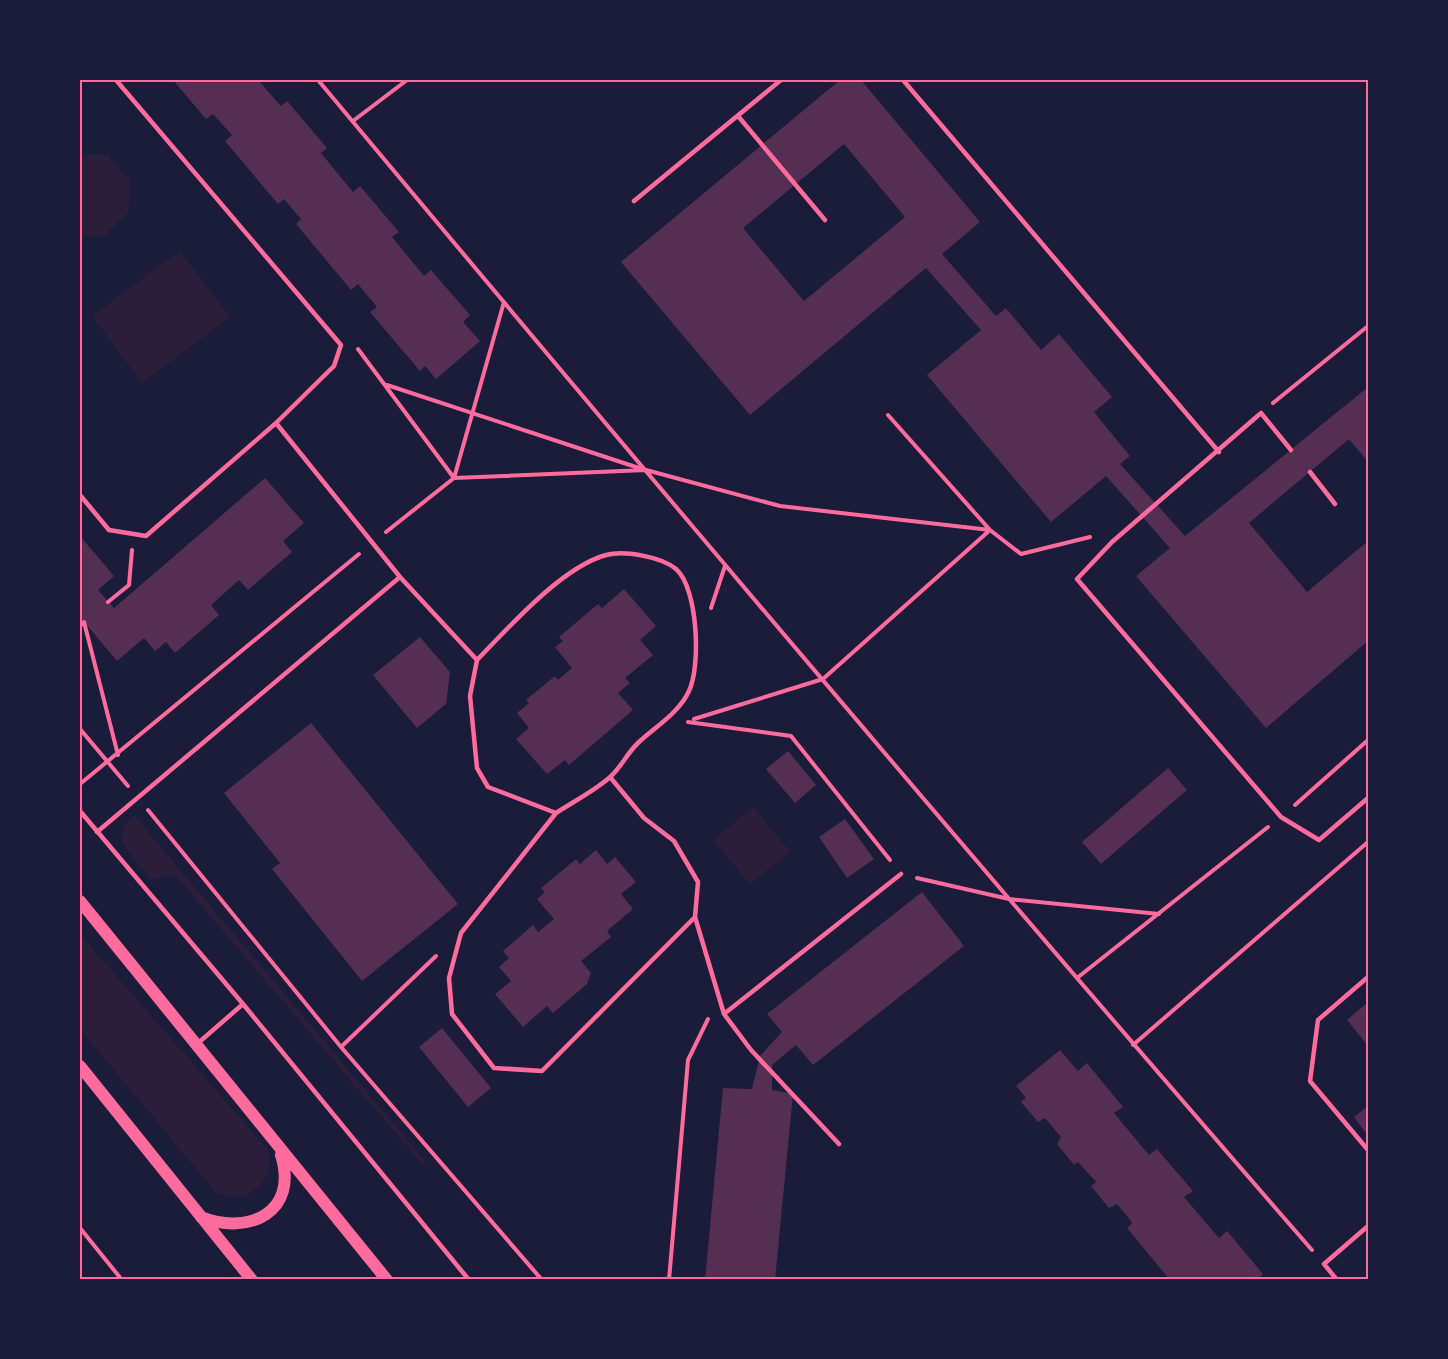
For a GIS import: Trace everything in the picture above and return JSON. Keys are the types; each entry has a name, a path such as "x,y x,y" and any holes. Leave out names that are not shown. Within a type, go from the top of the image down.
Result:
{"main road":[{"path":"80,901 195,1046 387,1280"},
{"path":"80,1066 252,1280"},
{"path":"200,1217 220,1225 239,1226 255,1221 269,1212 278,1201 284,1186 286,1169 279,1149"}],"lane":[{"path":"80,495 109,530 146,536 276,423 334,366 340,345 116,80"},
{"path":"634,201 782,80"},
{"path":"903,80 1219,452"},
{"path":"738,116 825,220"},
{"path":"1291,450 1261,413 1219,452 1103,550 1077,579 1281,817 1319,840 1368,798"},
{"path":"276,423 400,577 477,660"},
{"path":"1310,472 1335,504"},
{"path":"556,813 488,787 477,768 470,696 477,660 522,615 577,567 608,554 642,554 676,569 692,599 695,669 689,692 667,719 637,744 610,777 556,813 461,933 449,978 452,1014 494,1068 542,1071 695,917"},
{"path":"97,832 400,577"},
{"path":"610,777 644,818 674,841 698,882 695,917 724,1014 751,1050 839,1144"},
{"path":"80,812 243,1004 468,1280"},
{"path":"724,1014 901,874"},
{"path":"1368,977 1318,1020 1310,1081 1368,1150"},
{"path":"195,1046 243,1004"},
{"path":"1338,1280 1324,1264 1368,1226"}],"path":[{"path":"318,80 726,566 1133,1045 1324,1264"},
{"path":"353,121 407,80"},
{"path":"454,478 504,301"},
{"path":"1261,413 1368,326"},
{"path":"340,345 349,337 454,478"},
{"path":"386,385 646,470 780,506 990,530"},
{"path":"888,415 990,530 1021,554 1091,537 1103,550"},
{"path":"80,784 454,478 646,470"},
{"path":"990,530 823,680 684,722 791,736 901,874 1009,899 1159,914"},
{"path":"108,602 129,585 133,534"},
{"path":"694,621 709,614 726,566"},
{"path":"80,626 84,622 118,755"},
{"path":"80,729 340,1047 542,1280"},
{"path":"1077,978 1281,817 1368,740"},
{"path":"1133,1045 1368,842"},
{"path":"340,1047 461,933"},
{"path":"669,1280 688,1060 719,997"},
{"path":"80,1228 122,1280"}],"shaded area":[{"path":"80,154 107,155 130,180 128,213 104,236 80,235"},
{"path":"180,251 230,317 142,383 92,316"},
{"path":"753,807 790,851 750,884 713,840"},
{"path":"134,815 426,1162 422,1164 175,875 150,879 121,841 126,823"},
{"path":"80,934 268,1150 267,1172 256,1189 238,1197 216,1193 80,1029"}],"building":[{"path":"173,80 258,80 281,106 287,101 327,148 321,153 353,192 360,186 399,232 392,237 424,276 431,270 470,315 463,322 480,341 436,379 425,366 420,371 370,312 377,307 358,284 351,290 296,224 301,219 284,199 278,204 225,141 232,135 213,114 206,119"},
{"path":"840,80 861,80 980,222 942,254 996,316 1006,308 1041,350 1059,334 1112,397 1094,412 1130,456 1120,464 1185,536 1368,387 1368,462 1349,439 1249,523 1307,592 1368,541 1368,641 1266,728 1136,576 1170,548 1106,476 1051,522 927,375 981,330 926,268 750,415 621,262","holes":["844,144 905,217 804,301 743,228"]},
{"path":"265,478 304,523 283,541 292,552 248,590 239,580 211,605 219,615 175,653 166,642 155,651 144,638 117,661 80,617 80,536 114,576 98,590 114,608"},
{"path":"624,589 656,626 640,640 653,655 625,678 630,683 618,693 633,710 569,765 565,760 547,774 516,739 529,728 517,713 529,703 526,700 555,676 558,680 572,668 555,647 563,641 559,637 598,604 602,608"},
{"path":"420,637 450,672 446,704 417,728 373,675"},
{"path":"311,723 458,904 362,981 272,869 280,863 224,793"},
{"path":"788,751 816,785 795,803 766,769"},
{"path":"1168,768 1187,790 1101,864 1082,842"},
{"path":"845,819 874,859 847,878 819,837"},
{"path":"596,850 607,864 615,857 636,882 621,894 633,909 607,931 611,937 581,961 591,973 587,984 553,1013 547,1006 523,1027 495,994 511,981 499,967 509,958 503,951 533,925 538,932 554,919 537,899 545,892 541,888 576,859 580,864"},
{"path":"922,892 964,946 813,1065 796,1045 772,1065 772,1090 793,1094 775,1280 705,1280 723,1088 752,1089 760,1056 782,1032 767,1014"},
{"path":"1368,1002 1368,1046 1347,1020"},
{"path":"442,1028 491,1088 468,1107 419,1047"},
{"path":"1060,1050 1078,1071 1087,1063 1123,1107 1114,1113 1149,1155 1157,1149 1193,1191 1184,1197 1219,1238 1227,1231 1263,1274 1257,1280 1170,1280 1127,1228 1132,1224 1131,1221 1117,1204 1109,1208 1091,1186 1096,1182 1078,1162 1074,1165 1057,1144 1061,1137 1045,1118 1038,1122 1021,1102 1026,1098 1016,1086"},
{"path":"1368,1106 1368,1136 1354,1117"}]}
